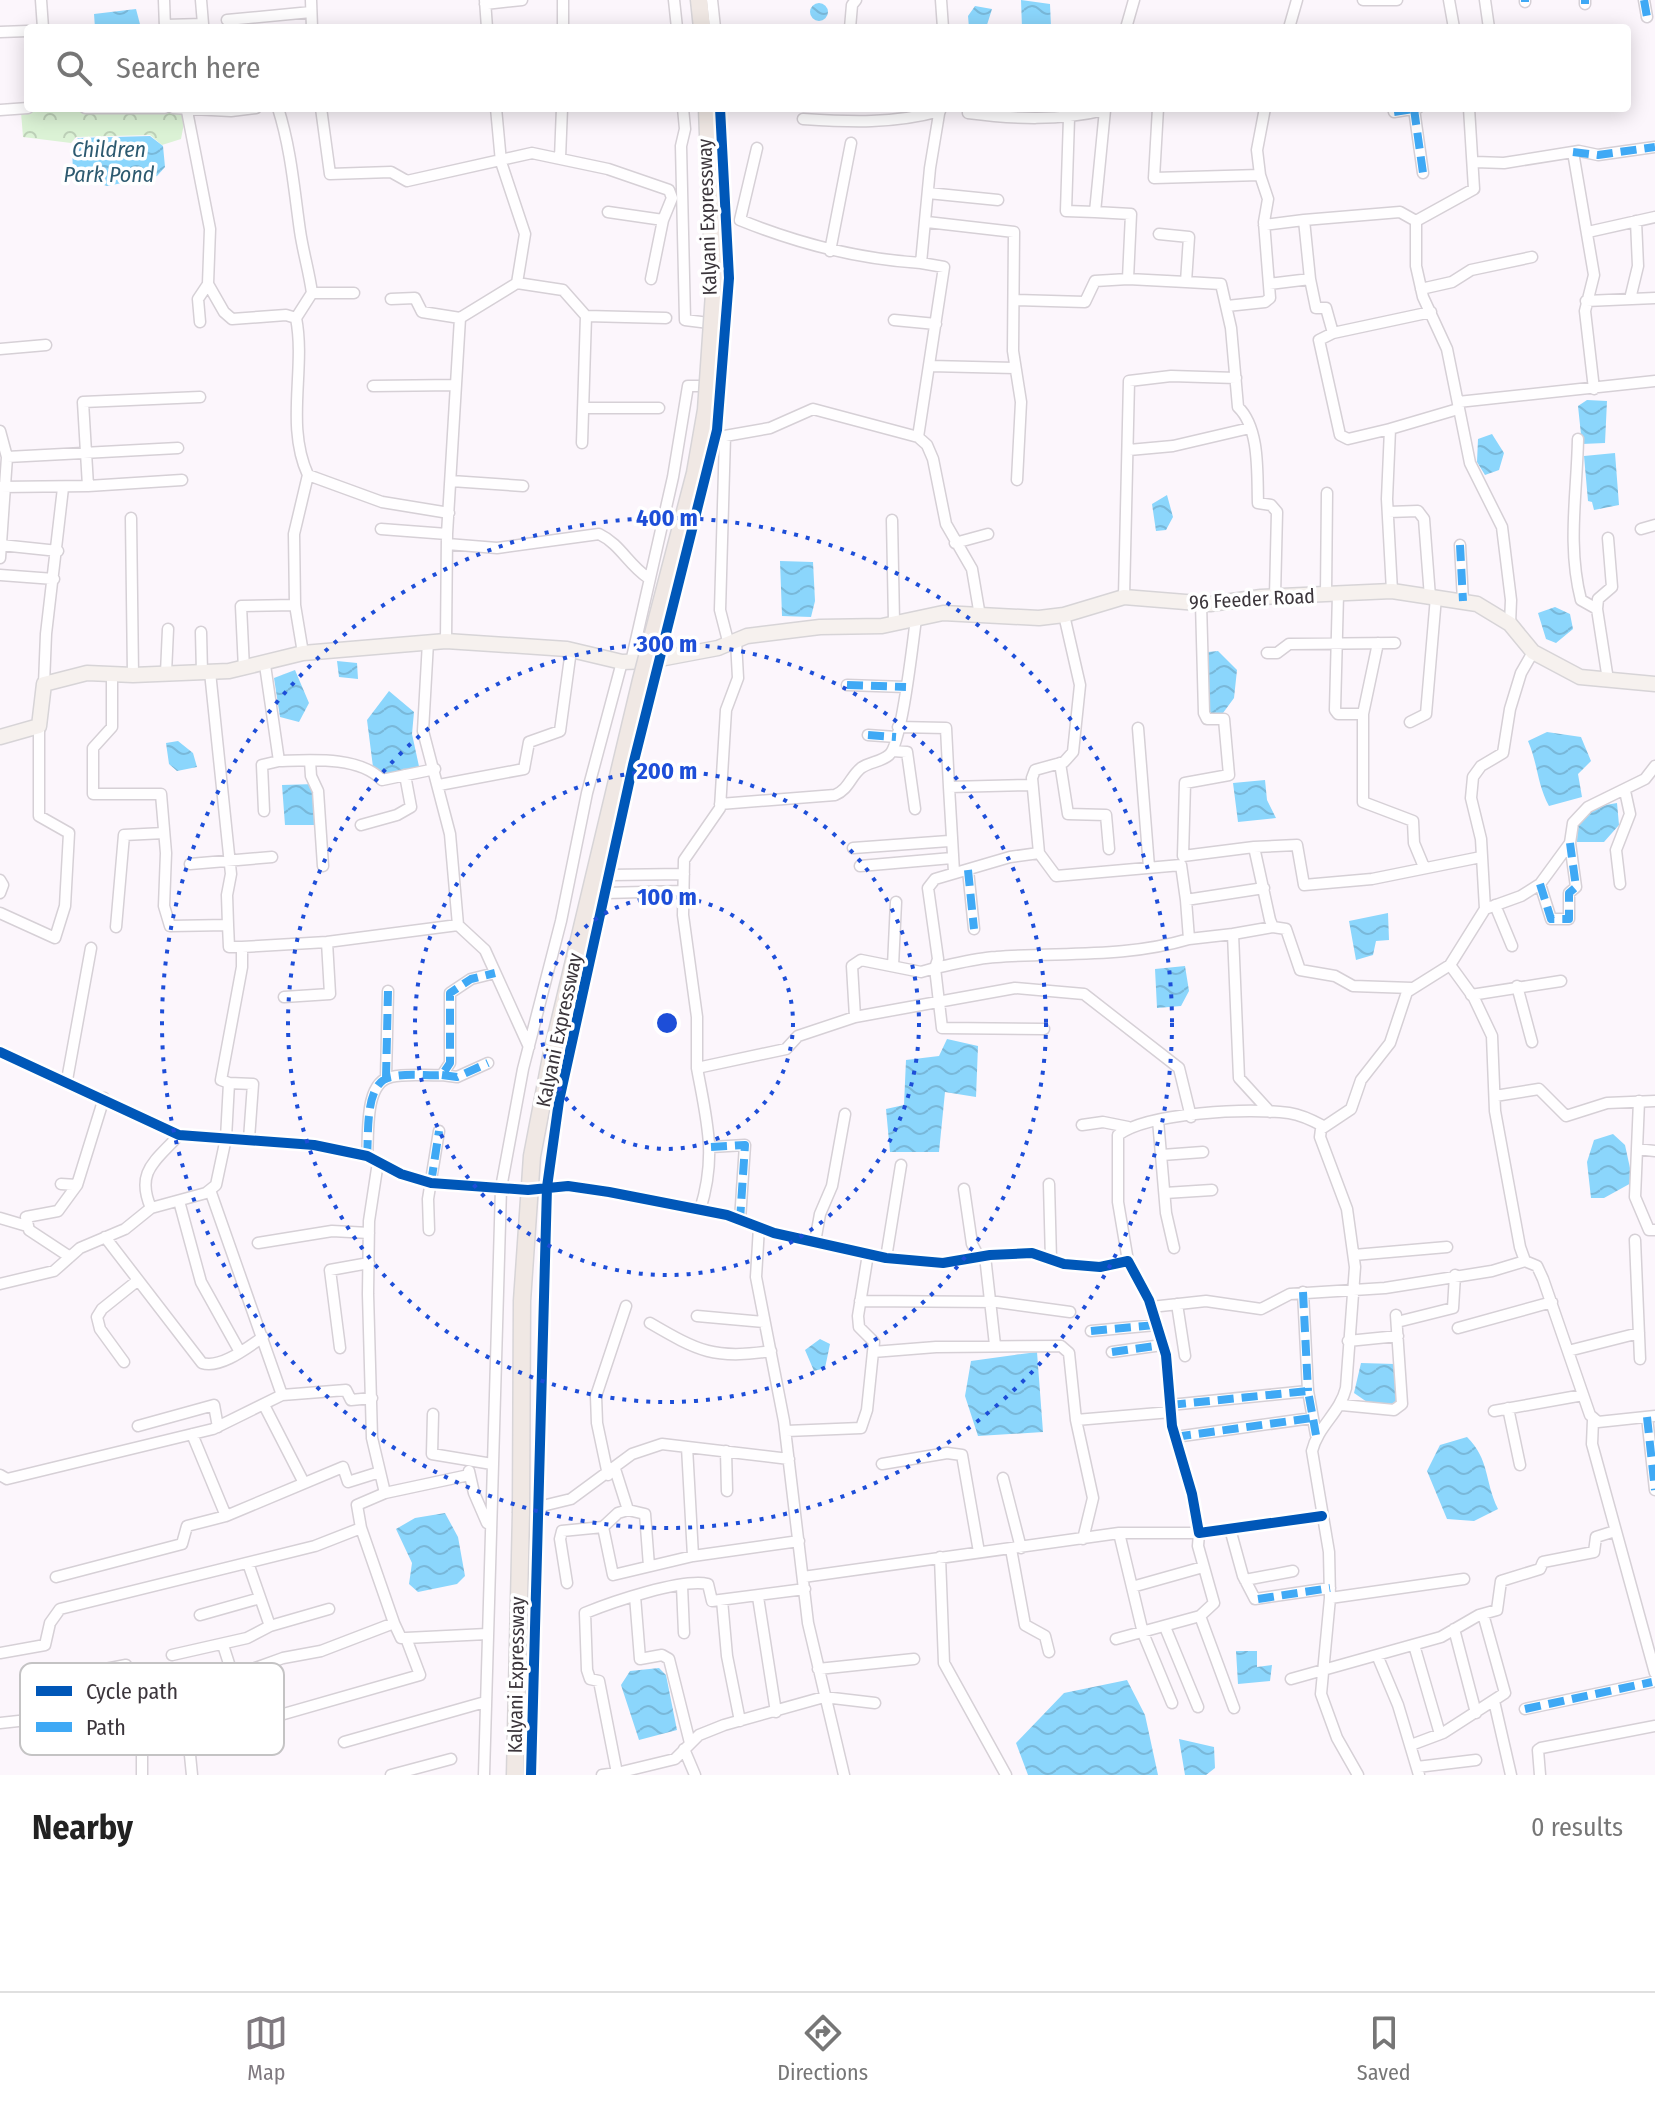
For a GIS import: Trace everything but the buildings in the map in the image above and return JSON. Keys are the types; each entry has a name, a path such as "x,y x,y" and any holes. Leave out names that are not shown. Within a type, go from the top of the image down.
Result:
{"highway":[{"path":"699,0 702,24"},
{"name":"Kalyani Expressway","path":"515,1775 522,1301 528,1190 551,1057 698,458 713,342 707,112"}],"main road":[{"name":"96 Feeder Road","path":"631,662 732,643 747,636 793,630 882,626 943,613 1064,615 1124,597 1201,603 1392,591 1477,604 1510,624 1533,652 1580,677 1655,684"},
{"path":"0,737 39,726 44,684 76,674 206,673 265,665 303,653 446,641 571,650 631,662"}],"street":[{"path":"41,0 43,24"},
{"path":"164,0 165,24"},
{"path":"201,0 203,24"},
{"path":"311,0 312,24"},
{"path":"487,24 485,2 522,0"},
{"path":"563,0 563,24"},
{"path":"674,0 677,24"},
{"path":"712,0 715,24"},
{"path":"850,24 852,5 856,0"},
{"path":"941,0 943,24"},
{"path":"1127,24 1134,0"},
{"path":"1290,24 1297,0"},
{"path":"1363,0 1397,0"},
{"path":"1449,0 1453,24"},
{"path":"1485,0 1488,24"},
{"path":"1644,0 1647,17"},
{"path":"227,20 311,12"},
{"path":"0,32 24,31"},
{"path":"0,110 24,108"},
{"path":"187,112 210,229 208,284 198,299 200,322"},
{"path":"279,112 290,148 300,236 308,260 312,293 296,318 300,458 308,475 294,534 295,605 303,653"},
{"path":"322,112 330,174 391,172 407,181 532,153 560,158 669,190 672,198 663,220 651,279"},
{"path":"496,112 501,162 525,234 517,283"},
{"path":"560,158 562,112"},
{"path":"683,112 685,129 681,146 685,320 727,326"},
{"name":"Kalyani Expressway","path":"531,1775 547,1187 559,1101 609,875 658,659 714,443 723,385 729,278 720,112"},
{"path":"803,119 877,122 908,120 934,112"},
{"path":"921,263 940,112"},
{"path":"968,112 1011,118 1069,118 1097,112"},
{"path":"1095,212 1111,112"},
{"path":"1158,112 1154,178 1260,175"},
{"path":"1227,306 1268,300 1264,225 1268,199 1260,175 1257,150 1264,112"},
{"path":"1417,112 1423,173"},
{"path":"1416,221 1468,196 1474,189 1475,162 1469,112"},
{"path":"1069,118 1066,211 1131,214 1128,279"},
{"path":"830,251 851,143"},
{"path":"1475,162 1504,163 1573,152 1598,155 1655,147"},
{"path":"757,148 740,220 800,244 830,251 944,267 918,437"},
{"path":"1573,152 1594,275 1586,301 1594,389"},
{"path":"928,193 998,200"},
{"path":"608,212 663,220"},
{"path":"1264,225 1400,212 1416,221"},
{"path":"1588,232 1655,217"},
{"path":"1304,220 1316,308 1326,308 1333,333"},
{"path":"1416,221 1416,266 1421,289 1447,349 1470,463 1502,527 1511,600 1510,624"},
{"path":"1630,299 1638,266 1636,221"},
{"path":"927,222 1014,232 1015,368 1021,402 1017,480"},
{"path":"1159,234 1189,237 1186,282"},
{"path":"1421,289 1452,282 1471,270 1532,257"},
{"path":"1014,300 1085,302 1095,281 1128,279 1221,284 1227,306 1238,407 1248,416 1258,503 1271,505 1277,512 1275,596"},
{"path":"1269,284 1310,279"},
{"path":"391,299 415,298 422,312 460,318 517,283 563,290 586,316 582,443"},
{"path":"208,284 224,312 232,319 286,315 296,318"},
{"path":"312,293 354,293"},
{"path":"1586,301 1655,298"},
{"path":"1431,312 1333,333 1319,340 1340,435 1348,439 1390,429 1458,406 1655,381"},
{"path":"586,316 666,318"},
{"path":"446,641 447,539 460,318"},
{"path":"894,320 936,324"},
{"path":"0,349 46,345"},
{"path":"930,366 1015,368"},
{"path":"1124,597 1129,381 1171,376 1236,378"},
{"path":"373,386 456,385"},
{"path":"484,1775 501,1188 529,1047 561,921 590,779 631,662 647,577 673,477 688,386 723,385"},
{"path":"88,486 83,402 200,397"},
{"path":"584,408 659,408"},
{"path":"700,1210 709,1183 711,1147 697,1068 697,1017 682,891 684,860 720,804 726,710 738,678 732,643 720,610 725,436 770,428 813,409 918,437 927,445 933,459 946,524 972,569 980,616"},
{"path":"1129,450 1173,446 1250,428"},
{"path":"1390,429 1388,512 1392,591"},
{"path":"0,431 7,457 0,558"},
{"path":"1578,439 1572,541 1581,600 1597,609"},
{"path":"7,457 178,448"},
{"path":"308,475 382,502 449,513"},
{"path":"3,487 63,488 182,480"},
{"path":"451,481 523,486"},
{"path":"44,684 63,488"},
{"path":"1327,493 1336,643 1336,713 1363,714"},
{"path":"1388,512 1418,511 1422,516 1429,550 1433,597 1426,714 1410,722"},
{"path":"131,518 133,675"},
{"path":"892,520 894,622"},
{"path":"1641,529 1655,525"},
{"path":"381,529 497,548 599,534 614,541 633,567 647,577"},
{"path":"955,543 988,534"},
{"path":"1608,538 1612,585 1598,599 1597,609 1608,680"},
{"path":"1,545 58,551"},
{"path":"1460,545 1463,601"},
{"path":"0,575 54,579"},
{"path":"1201,603 1203,706 1207,719 1224,719 1229,775 1185,783 1183,856 1297,845 1304,885 1372,879 1481,857"},
{"path":"244,669 241,606 295,605"},
{"path":"1064,615 1080,685 1080,706 1073,752 1060,763 1035,770 1031,785 1039,853 1056,876 1181,865 1189,939"},
{"path":"893,751 916,619"},
{"path":"166,673 168,629"},
{"path":"201,632 230,861 229,947 327,942 458,925"},
{"path":"428,642 423,731 426,755 435,769 450,834 458,925 485,950 529,1047"},
{"path":"1378,643 1363,714 1363,802 1413,821 1414,843 1424,867"},
{"path":"1267,653 1277,653 1289,644 1395,643"},
{"path":"439,785 524,769 529,742 560,731 571,650"},
{"path":"1512,946 1490,907 1481,839 1471,798 1473,777 1481,766 1503,753 1510,709 1521,673 1533,652"},
{"path":"265,665 279,761"},
{"path":"112,674 112,727 93,748 93,794 161,794 164,906 170,926 228,925"},
{"path":"847,685 906,687"},
{"path":"0,913 55,938 65,906 69,833 39,816 39,726"},
{"path":"868,735 946,728 949,841 954,872"},
{"path":"1138,728 1149,867"},
{"path":"720,804 835,795 848,787 858,770 893,751 907,752 915,809"},
{"path":"264,811 262,765 279,761 310,761 367,768 382,780 435,769"},
{"path":"310,761 311,776 318,791 323,866"},
{"path":"1060,763 1068,814 1106,815 1109,849"},
{"path":"1540,884 1551,919 1569,919 1569,893 1576,887 1570,843 1573,823 1588,807 1625,791 1653,772"},
{"path":"361,825 397,815 411,807 405,775"},
{"path":"949,787 1031,785"},
{"path":"1620,884 1616,850 1630,814 1625,791"},
{"path":"116,927 124,835 164,833"},
{"path":"853,848 949,841"},
{"path":"1358,1775 1326,1711 1321,1694 1330,1593 1312,1451 1316,1435 1342,1405 1354,1255 1347,1209 1320,1137 1323,1126 1351,1109 1361,1080 1390,1043 1407,992 1450,965 1490,907 1521,896 1540,884 1570,843"},
{"path":"1254,847 1273,927"},
{"path":"1039,853 1010,857 954,872 935,879 928,888 938,959 935,968 939,1022 947,1030 1044,1029"},
{"path":"190,864 272,857"},
{"path":"860,866 952,858"},
{"path":"968,870 974,929"},
{"path":"609,875 684,874"},
{"path":"0,880 3,885 0,893"},
{"path":"1186,900 1264,888"},
{"path":"605,893 682,891"},
{"path":"893,966 896,902"},
{"path":"855,1017 852,966 861,960 921,972 995,957 1080,957 1157,949 1189,939 1273,927 1286,929 1300,970 1335,976 1353,986 1412,988"},
{"path":"1233,934 1239,1078 1270,1112"},
{"path":"284,997 330,994 327,942"},
{"path":"242,947 242,967 221,1080 253,1084 249,1139"},
{"path":"67,1080 91,948"},
{"path":"1450,965 1471,995 1492,1036 1495,1096 1520,1247 1525,1261"},
{"path":"442,1075 450,1063 450,993 471,979 495,973"},
{"path":"1471,995 1561,981"},
{"path":"1517,986 1532,1042"},
{"path":"697,1068 786,1049 798,1036 855,1017 938,1000 1015,988 1084,994 1179,1068 1191,1117"},
{"path":"367,1156 373,1093 386,1078 388,991"},
{"path":"0,1052 67,1080 179,1135 314,1145 367,1156 431,1183 609,1192 700,1210 886,1258 943,1263 982,1256 1032,1253 1051,1260 1100,1267 1128,1261"},
{"path":"386,1078 457,1077 488,1063"},
{"path":"0,1284 54,1271 70,1257 145,1215 151,1208 179,1201 216,1185 226,1138 229,1083"},
{"path":"1495,1096 1539,1089 1566,1116 1607,1103 1655,1101"},
{"path":"27,1226 26,1217 31,1214 58,1211 77,1185 104,1098"},
{"path":"1639,1101 1635,1197 1649,1230 1655,1230"},
{"path":"1082,1125 1103,1122 1128,1127 1158,1120 1270,1112 1308,1118 1323,1126"},
{"path":"815,1242 820,1214 832,1186 845,1114"},
{"path":"1158,1120 1174,1248"},
{"path":"1116,1639 1200,1616 1214,1603 1203,1567 1192,1494 1175,1437 1162,1345 1151,1307 1128,1261 1115,1158 1118,1135 1128,1127"},
{"path":"429,1230 431,1183 439,1131"},
{"path":"151,1208 143,1187 147,1170 179,1135"},
{"path":"711,1147 745,1145 740,1220"},
{"path":"1637,1149 1655,1151"},
{"path":"1162,1155 1203,1152"},
{"path":"378,1162 369,1233 372,1438 385,1493"},
{"path":"886,1258 901,1165"},
{"path":"61,1184 77,1185"},
{"path":"1049,1184 1051,1260"},
{"path":"964,1189 972,1244 982,1256 995,1345"},
{"path":"210,1190 271,1357 268,1363 282,1395"},
{"path":"1165,1193 1212,1190"},
{"path":"179,1201 201,1282 240,1352"},
{"path":"0,1218 27,1226 70,1257"},
{"path":"759,1227 756,1277 786,1431 803,1577 818,1669 844,1775"},
{"path":"258,1243 332,1231 369,1233"},
{"path":"105,1237 202,1363 209,1365 240,1352 263,1337"},
{"path":"1635,1240 1640,1359"},
{"path":"1354,1255 1447,1247"},
{"path":"786,1431 861,1428 867,1410 874,1342 869,1333 859,1327 868,1254"},
{"path":"1151,1307 1206,1301 1261,1309 1290,1294 1353,1290 1492,1271 1525,1261 1537,1266 1593,1420 1592,1444 1654,1678 1655,1694"},
{"path":"340,1348 330,1270 369,1263"},
{"path":"1342,1405 1394,1410 1402,1404 1397,1319 1453,1308 1455,1275"},
{"path":"124,1362 100,1329 97,1317 102,1309 137,1281"},
{"path":"1303,1292 1308,1391 1316,1435"},
{"path":"860,1301 991,1302 1070,1312"},
{"path":"1458,1328 1552,1302"},
{"path":"1177,1304 1185,1356"},
{"path":"626,1306 596,1396 597,1423 611,1472 628,1510"},
{"path":"697,1316 764,1322"},
{"path":"650,1323 705,1352 734,1357 771,1351"},
{"path":"1091,1331 1156,1325"},
{"path":"1568,1351 1639,1333"},
{"path":"1348,1341 1398,1336"},
{"path":"873,1352 995,1345 1067,1348 1076,1420 1093,1498 1083,1539"},
{"path":"1112,1352 1162,1345"},
{"path":"0,1475 7,1479 218,1427 282,1395 346,1390 351,1400 372,1398"},
{"path":"1076,1420 1308,1391"},
{"path":"1494,1411 1583,1395"},
{"path":"138,1426 214,1405 218,1427"},
{"path":"264,1405 304,1483"},
{"path":"1508,1408 1520,1465"},
{"path":"433,1414 432,1454 492,1464"},
{"path":"1593,1420 1651,1416 1655,1490"},
{"path":"1175,1437 1312,1418"},
{"path":"192,1434 226,1516"},
{"path":"538,1507 571,1499 646,1447 662,1444 789,1459"},
{"path":"687,1447 693,1556"},
{"path":"726,1451 727,1491"},
{"path":"882,1464 947,1453 962,1455 979,1552"},
{"path":"468,1459 469,1475 490,1529"},
{"path":"56,1577 182,1544 187,1526 226,1516 343,1467 348,1482 380,1472"},
{"path":"469,1475 385,1493 357,1505 361,1528 401,1638 487,1634"},
{"path":"1003,1478 1016,1548 1025,1625 1045,1636 1049,1652"},
{"path":"567,1583 560,1539 562,1531 603,1527 618,1513 628,1510 645,1514 649,1566"},
{"path":"803,1577 1119,1533 1199,1533 1322,1516"},
{"path":"603,1527 613,1575 693,1556 799,1541"},
{"path":"0,1653 45,1645 50,1623 60,1609 315,1546 361,1528"},
{"path":"1230,1529 1245,1580 1255,1599 1464,1579"},
{"path":"1291,1679 1325,1667 1414,1645 1497,1610 1501,1581 1540,1569 1543,1562 1594,1552 1596,1537 1615,1531"},
{"path":"1119,1533 1143,1633 1172,1703"},
{"path":"940,1557 944,1663 1006,1775"},
{"path":"248,1563 270,1626"},
{"path":"1132,1587 1203,1567"},
{"path":"1245,1580 1293,1571"},
{"path":"617,1773 599,1681 590,1679 587,1670 585,1613 635,1596 705,1582 709,1599 722,1600 805,1589"},
{"path":"682,1586 684,1633"},
{"path":"635,1596 640,1659 662,1655 669,1659 695,1775"},
{"path":"758,1597 776,1712"},
{"path":"200,1615 260,1598"},
{"path":"722,1600 727,1656 740,1721"},
{"path":"172,1655 223,1645 270,1626 329,1609"},
{"path":"1411,1745 1440,1734 1503,1696 1504,1689 1483,1614"},
{"path":"1200,1616 1234,1708"},
{"path":"269,1663 321,1651 394,1623"},
{"path":"1165,1627 1198,1707"},
{"path":"1454,1629 1476,1713"},
{"path":"284,1714 420,1675 406,1638"},
{"path":"223,1645 229,1663"},
{"path":"1414,1645 1440,1734"},
{"path":"1377,1655 1418,1771 1476,1760"},
{"path":"818,1669 914,1659"},
{"path":"1525,1709 1654,1678"},
{"path":"602,1775 675,1759 699,1735 824,1697 875,1703"},
{"path":"1494,1701 1511,1775"},
{"path":"344,1742 485,1702"},
{"path":"0,1723 20,1721"},
{"path":"1540,1775 1538,1750 1541,1748 1655,1726"},
{"path":"190,1755 192,1775"},
{"path":"391,1775 451,1759"}],"green space":[{"path":"21,112 186,113 181,139 162,145 150,135 76,137 71,143 23,137"}],"water":[{"path":"1021,0 1050,4 1051,24 1022,24"},
{"path":"819,3 828,12 819,21 810,12"},
{"path":"975,6 992,9 987,24 969,24 968,16"},
{"path":"136,9 140,24 95,24 94,14"},
{"name":"Children Park Pond","path":"150,136 163,146 165,167 157,176 107,186 73,174 72,145 78,138"},
{"path":"1587,400 1607,401 1605,443 1582,444 1578,406"},
{"path":"1492,434 1504,453 1499,470 1485,475 1477,462 1478,439"},
{"path":"1615,453 1619,505 1594,510 1592,502 1588,501 1584,456"},
{"path":"1167,495 1173,517 1166,530 1156,531 1152,504"},
{"path":"780,561 813,562 815,601 811,617 782,616"},
{"path":"1555,607 1570,614 1573,629 1556,643 1546,639 1538,613"},
{"path":"1218,651 1237,670 1234,698 1223,713 1210,714 1205,708 1198,653"},
{"path":"337,661 357,663 358,679 339,677"},
{"path":"295,670 309,703 299,722 280,717 274,678"},
{"path":"389,691 414,712 412,734 420,771 398,778 373,767 367,720"},
{"path":"1547,732 1581,737 1591,761 1578,774 1582,797 1549,806 1528,741"},
{"path":"178,741 193,753 197,767 177,771 169,764 166,743"},
{"path":"1265,780 1267,800 1276,818 1238,822 1233,783"},
{"path":"315,784 317,825 285,825 282,785"},
{"path":"1617,803 1619,825 1604,842 1577,842 1578,820 1594,807"},
{"path":"1388,913 1389,940 1376,941 1373,955 1356,960 1349,921"},
{"path":"1185,966 1189,991 1181,1006 1157,1008 1155,969"},
{"path":"947,1039 978,1046 976,1097 945,1092 939,1152 890,1152 886,1109 904,1105 906,1060 939,1056"},
{"path":"1613,1134 1625,1145 1633,1182 1604,1198 1591,1198 1587,1162 1594,1140"},
{"path":"820,1339 830,1344 825,1368 814,1371 805,1350"},
{"path":"1037,1352 1043,1432 978,1436 965,1396 971,1361"},
{"path":"1361,1363 1395,1364 1398,1407 1370,1404 1354,1393"},
{"path":"1467,1437 1480,1454 1498,1509 1474,1521 1447,1519 1427,1471 1440,1445"},
{"path":"445,1513 458,1537 465,1576 457,1584 418,1592 409,1584 412,1563 396,1529 415,1518"},
{"path":"1236,1651 1257,1651 1257,1667 1272,1665 1270,1681 1238,1684"},
{"path":"659,1668 666,1675 677,1730 639,1740 621,1685 630,1671"},
{"path":"1127,1680 1145,1715 1158,1775 1028,1775 1016,1743 1064,1693"},
{"path":"1179,1739 1214,1747 1215,1768 1206,1775 1185,1775"}],"marked path":[{"path":"1644,0 1647,17"},
{"path":"1414,112 1423,173"},
{"path":"1573,152 1598,155 1655,147"},
{"path":"1460,545 1463,601"},
{"path":"847,685 906,687"},
{"path":"868,735 896,737"},
{"path":"1540,884 1551,919 1569,919 1569,893 1576,887 1570,843"},
{"path":"968,870 974,929"},
{"path":"367,1156 370,1110 376,1088 391,1077 442,1075 450,1063 450,993 471,979 495,973"},
{"path":"386,1078 388,991"},
{"path":"442,1075 457,1077 488,1063"},
{"path":"431,1183 439,1131"},
{"path":"711,1147 745,1145 740,1220"},
{"path":"1303,1292 1308,1391"},
{"path":"1091,1331 1156,1325"},
{"path":"1112,1352 1162,1345"},
{"path":"1170,1405 1308,1391 1316,1435"},
{"path":"1647,1417 1655,1490"},
{"path":"1175,1437 1312,1418"},
{"path":"1258,1599 1330,1588"},
{"path":"1525,1709 1652,1682"}],"cycle path":[{"path":"531,1775 547,1187 559,1101 633,765 717,430 729,278 720,112"},
{"path":"0,1052 179,1135 314,1145 367,1156 401,1174 431,1183 528,1190 568,1186 609,1192 727,1215 774,1233 886,1258 943,1263 990,1255 1032,1253 1064,1264 1100,1267 1128,1261 1149,1300 1166,1355 1172,1426 1192,1494 1199,1533 1322,1516"}]}
